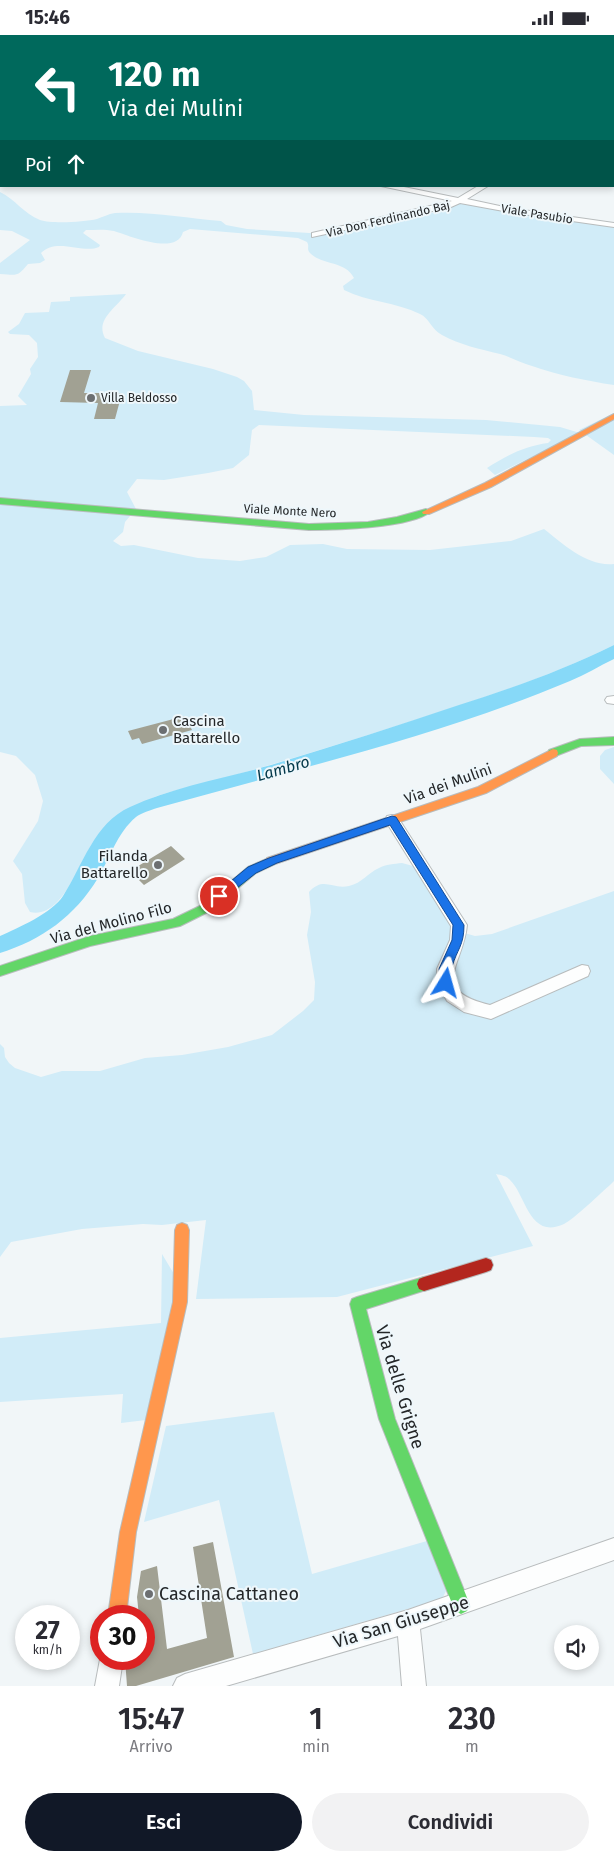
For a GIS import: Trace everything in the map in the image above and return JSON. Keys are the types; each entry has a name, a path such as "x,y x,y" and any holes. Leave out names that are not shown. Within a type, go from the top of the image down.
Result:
{"street":[{"name":"Viale Pasubio","path":"390,187 460,201 614,225"},
{"path":"460,201 482,187"},
{"name":"Via Don Ferdinando Baj","path":"315,235 431,210 460,201"},
{"name":"Viale Monte Nero","path":"0,501 305,528 332,528 387,523 438,508 501,477 614,416"},
{"name":"Via dei Mulini","path":"290,854 482,790 556,752 580,743 614,741"},
{"path":"392,820 458,925 458,940 445,969 446,983 453,996 470,1007 491,1012 582,971"},
{"name":"Via del Molino Filo","path":"6,969 90,941 176,923 208,907 252,870 290,854"},
{"path":"118,1605 128,1532 180,1302 182,1230"},
{"name":"Via delle Grigne","path":"461,1605 387,1419 357,1304 486,1265"},
{"name":"Via San Giuseppe","path":"185,1686 408,1622 461,1605 614,1549"},
{"path":"408,1622 414,1686"},
{"path":"107,1686 109,1670"}],"shaded area":[{"path":"0,192 34,217 52,222 91,220 115,213 141,213 221,221 226,225 247,229 325,234 445,210 459,203 614,226 614,385 552,372 504,355 463,344 439,333 420,314 344,290 343,286 354,278 350,273 339,266 315,257 310,253 307,242 298,238 190,229 183,232 179,239 172,243 163,244 141,240 114,231 86,230 83,233 100,245 99,247 85,249 54,246 47,248 41,253 45,260 40,263 28,264 17,274 0,274 0,263 30,240 12,231 0,230"},
{"path":"126,294 105,320 103,332 105,338 138,351 213,369 237,377 244,381 252,391 254,410 304,415 486,420 560,427 580,433 495,475 487,468 516,452 548,443 551,440 534,437 259,425 252,430 249,455 233,468 164,480 137,479 127,492 136,509 125,522 123,532 113,541 121,546 134,545 198,558 240,561 266,557 290,545 323,544 347,549 430,550 511,541 544,529 577,554 595,562 614,564 614,645 554,672 473,701 321,750 152,798 98,835 62,897 42,912 30,912 25,903 22,874 13,861 38,821 43,801 35,775 16,756 0,752 0,406 27,405 18,396 31,374 30,369 38,357 37,343 29,335 10,334 8,332 19,324 25,313 49,312 51,302 70,301 70,297"},
{"path":"614,413 614,455 579,430"},
{"path":"614,747 614,784 600,769 600,756 605,750"},
{"path":"402,863 413,866 421,874 461,932 475,936 492,934 614,891 614,1181 611,1184 581,1212 564,1224 552,1227 543,1226 536,1221 510,1180 496,1174 533,1246 337,1297 196,1299 206,1220 162,1225 143,1224 82,1229 11,1242 0,1257 0,1044 4,1048 5,1057 15,1068 41,1077 62,1071 100,1071 145,1058 182,1055 228,1047 272,1035 314,1000 315,982 307,935 311,912 309,892 314,887 324,884 349,886 358,883 375,870 390,864"},
{"path":"162,1254 177,1279 146,1420 121,1423 123,1394 0,1402 0,1338 161,1323"},
{"path":"274,1412 312,1574 427,1541 446,1591 442,1599 253,1654 219,1500 144,1522 166,1426"}],"water":[{"name":"Lambro","path":"614,645 614,659 576,679 520,701 417,736 141,814 129,823 89,892 68,915 43,934 0,953 0,936 34,919 58,902 98,834 107,823 130,807 163,794 295,758 499,692 538,678"}],"building":[{"name":"Villa Beldosso","path":"70,370 91,370 84,393 122,393 115,419 94,419 98,403 60,402"},
{"name":"Cascina Battarello","path":"185,716 192,730 142,744 139,738 132,740 128,731"},
{"name":"Filanda Battarello","path":"171,846 185,859 144,885 130,871"},
{"name":"Cascina Cattaneo","path":"213,1542 234,1657 136,1686 127,1686 126,1670 155,1670 155,1605 138,1605 137,1597 141,1571 157,1566 167,1649 207,1638 193,1547"}],"traffic: fast":[{"path":"0,501 309,527 368,525 426,512"},
{"path":"553,753 580,743 614,741"},
{"path":"0,971 90,941 176,923 208,907 252,870 271,861"},
{"path":"424,1284 357,1304 387,1419 461,1605"}],"traffic: slow":[{"path":"426,512 488,485 614,416"},
{"path":"271,861 482,790 553,753"},
{"path":"118,1605 128,1532 180,1302 182,1230"}],"traffic: jam":[{"path":"424,1284 486,1265"}],"place":[{"name":"Villa Beldosso","path":"91,398"},
{"name":"Cascina Battarello","path":"163,730"},
{"name":"Filanda Battarello","path":"158,865"},
{"name":"Cascina Cattaneo","path":"149,1594"}],"route":[{"path":"219,896 252,870 392,820 458,925 458,940 445,969 446,983"}]}
